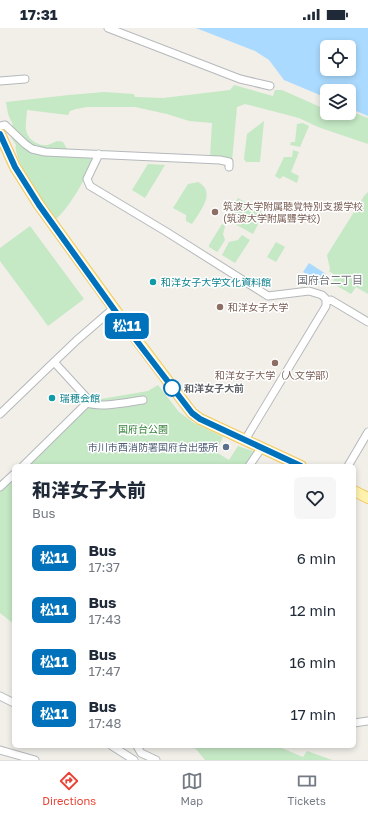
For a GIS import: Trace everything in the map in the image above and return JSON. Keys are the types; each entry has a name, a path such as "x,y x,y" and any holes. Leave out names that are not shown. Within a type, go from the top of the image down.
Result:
{"main road":[{"path":"0,134 3,146 39,205 155,365 192,413 200,419 297,464"},
{"path":"356,492 368,498"}],"street":[{"path":"108,28 240,79 270,86"},
{"path":"0,81 25,80"},
{"path":"0,126 5,125 32,149 45,152 220,160 229,162 230,167"},
{"path":"99,154 87,179 90,186 268,296 309,291 322,295 327,301"},
{"path":"327,301 331,300 368,322"},
{"path":"245,440 322,312 327,301"},
{"path":"0,414 77,340 114,308"},
{"path":"54,362 87,398 87,403"},
{"path":"87,403 110,404 143,400"},
{"path":"24,464 87,403"},
{"path":"349,464 368,432"},
{"path":"250,464 262,447"},
{"path":"0,487 12,476"},
{"path":"0,696 12,702"},
{"path":"356,724 368,721"},
{"path":"115,748 134,760"},
{"path":"0,750 12,757 35,760"},
{"path":"140,757 156,760"}],"green space":[{"path":"234,85 273,96 275,90 282,90 320,107 320,120 356,120 356,113 368,118 368,144 318,127 299,118 245,104 237,107 232,161 210,158 212,123 189,121 167,114 135,107 87,107 70,111 68,115 27,110 26,130 34,142 41,145 48,145 61,141 71,156 93,157 94,160 67,207 56,219 24,171 16,152 16,145 5,128 13,125 8,114 6,102 104,92 134,94 135,97 163,98 230,90"},
{"path":"264,121 260,162 246,162 244,159 247,134"},
{"path":"303,123 309,126 300,147 290,145 291,142 295,142 297,124"},
{"path":"293,150 299,152 291,172 299,176 297,183 283,176 280,179 275,176 284,157 292,157"},
{"path":"148,164 165,165 145,198 132,190"},
{"path":"198,182 204,186 207,196 202,208 192,224 186,221 186,215 173,208 188,184"},
{"path":"368,192 368,294 356,287 351,294 332,283 336,276 329,271 330,269 327,255"},
{"path":"238,198 264,213 253,234 226,219"},
{"path":"222,224 225,226 223,234 225,240 217,252 209,247 209,245"},
{"path":"30,226 84,299 48,326 0,261 0,248"},
{"path":"242,235 250,240 235,263 222,255 229,242 238,240"},
{"path":"276,242 285,247 276,262 267,257"},
{"name":"国府台公園","path":"158,385 179,412 194,423 223,437 216,452 229,460 238,446 255,452 246,464 25,464 88,404 95,400 148,391"},
{"path":"12,477 12,622 0,613 0,489"},
{"path":"193,748 282,748 303,757 307,751 332,760 205,760 196,749"}],"water":[{"path":"196,28 368,28 368,116 356,111 356,84 320,84 320,95 284,80 269,60 255,51"},
{"path":"309,263 326,274 320,284 303,272"}],"bus line":[{"name":"松11","path":"0,134 15,167 39,205 136,340 192,413 200,419 297,464"}],"place":[{"name":"筑波大学附属聴覚特別支援学校 (筑波大学附属聾学校)","path":"215,212"},
{"name":"和洋女子大学文化資料館","path":"153,282"},
{"name":"和洋女子大学","path":"220,307"},
{"name":"和洋女子大学（人文学部）","path":"275,363"},
{"name":"和洋女子大前","path":"172,388"},
{"name":"瑞穂会館","path":"52,398"},
{"name":"市川市西消防署国府台出張所","path":"226,447"}],"district":[{"name":"国府台二丁目","path":"330,279"}]}
